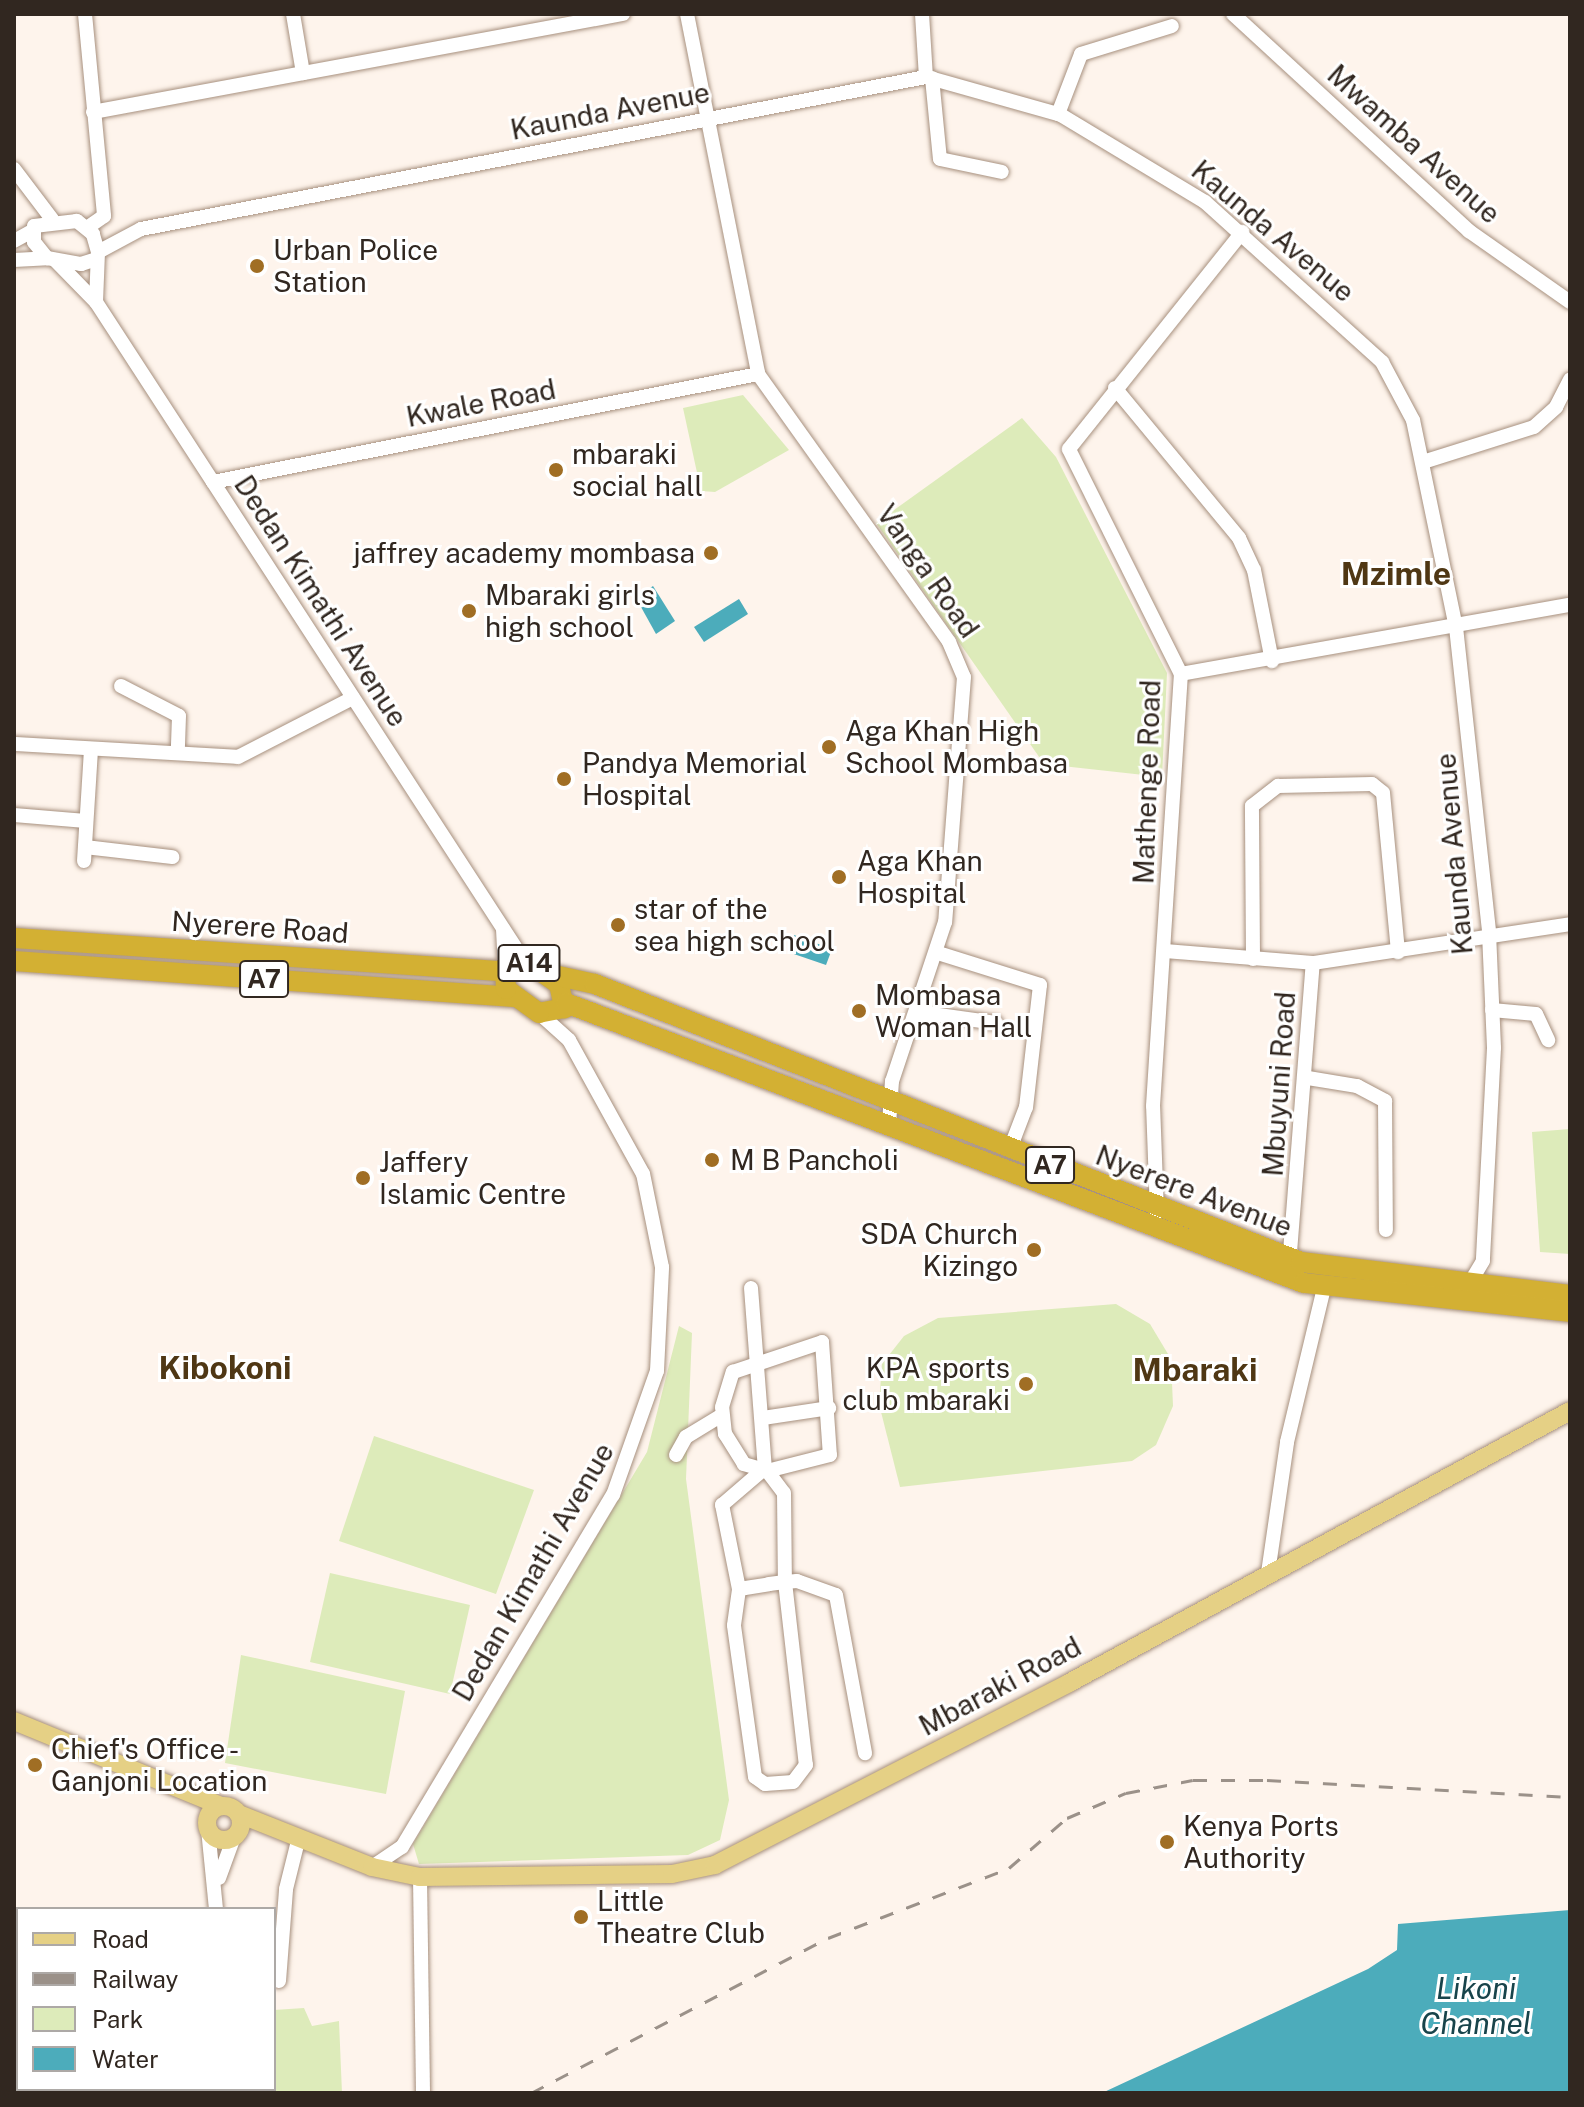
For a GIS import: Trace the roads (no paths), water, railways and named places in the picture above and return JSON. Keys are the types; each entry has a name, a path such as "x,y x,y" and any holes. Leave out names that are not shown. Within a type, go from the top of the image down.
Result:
{"highway":[{"name":"Nyerere Road","path":"14,938 297,957 511,967"},
{"path":"266,979 269,955"},
{"path":"294,981 297,957"},
{"name":"Nyerere Road","path":"14,961 514,997"},
{"name":"A14","path":"511,967 545,973 565,1006 539,1013 514,997 511,967"},
{"name":"Nyerere Avenue","path":"545,973 595,984 829,1077 872,1095 891,1114 958,1156 1158,1229 1288,1268 1348,1282 1494,1296 1570,1312"},
{"name":"Nyerere Avenue","path":"565,1006 696,1049 863,1114 891,1114 1010,1149 1157,1208 1288,1268 1324,1288 1348,1282"},
{"path":"696,1049 702,1027"},
{"path":"821,1098 829,1077"},
{"path":"958,1156 1131,1198"},
{"name":"Nyerere Avenue","path":"1494,1296 1570,1295"}],"main road":[{"name":"Mbaraki Road","path":"293,1835 372,1867 416,1876 672,1874 715,1865 1570,1411"},
{"path":"14,1721 221,1806 237,1828"},
{"path":"179,1791 219,1839 237,1828 293,1835"},
{"path":"208,1824 221,1806"}],"street":[{"path":"85,14 103,199 85,227"},
{"path":"293,14 303,73"},
{"path":"93,112 623,14"},
{"name":"Vanga Road","path":"687,14 758,374 949,642 964,677 938,953 892,1081 891,1114"},
{"path":"922,14 940,159 1002,172"},
{"name":"Mwamba Avenue","path":"1233,14 1460,223 1570,302"},
{"path":"1058,114 1081,54 1172,26"},
{"name":"Kaunda Avenue","path":"141,229 929,78 1058,114 1177,181 1242,232 1382,362 1405,395 1423,462 1456,627 1489,933 1492,1010 1483,1261 1494,1296"},
{"path":"14,169 52,219 85,227 141,229"},
{"path":"24,185 33,228"},
{"path":"14,241 52,219"},
{"path":"85,227 97,255 96,302"},
{"name":"Dedan Kimathi Avenue","path":"33,228 52,260 96,302 503,929 511,967"},
{"path":"14,260 97,255 141,229"},
{"name":"Mathenge Road","path":"1158,1229 1153,1106 1181,674 1073,467 1074,436 1242,232"},
{"name":"Kwale Road","path":"213,482 758,374"},
{"path":"1423,462 1534,427 1570,379"},
{"path":"1115,388 1239,538 1254,570 1272,661"},
{"path":"1181,674 1272,661 1570,605"},
{"path":"121,686 179,716 178,752"},
{"path":"14,744 91,750 252,753 353,698"},
{"path":"91,750 84,854 172,857"},
{"path":"1253,959 1251,812 1257,796 1278,786 1372,784 1383,793 1398,952"},
{"path":"14,815 86,821"},
{"name":"Mbuyuni Road","path":"1288,1268 1308,1078 1313,963 1398,952 1489,933 1570,924"},
{"path":"1165,951 1313,963"},
{"path":"938,953 1040,985 1026,1107 1010,1149"},
{"path":"565,1006 569,1040"},
{"path":"1492,1010 1536,1014 1548,1040"},
{"path":"917,1012 996,1023"},
{"path":"539,1013 569,1040"},
{"name":"Dedan Kimathi Avenue","path":"372,1867 402,1847 613,1495 653,1394 663,1304 654,1209 631,1143 569,1040"},
{"path":"1308,1078 1357,1086 1385,1101 1386,1230"},
{"path":"863,1114 872,1095 892,1081"},
{"path":"1467,1293 1483,1261"},
{"path":"751,1288 760,1362 766,1469 784,1493 785,1582 806,1765 793,1782 765,1784 755,1777 734,1625 739,1589 722,1505 766,1469"},
{"path":"1268,1573 1287,1442 1324,1288"},
{"path":"822,1342 829,1408 827,1459 766,1469 744,1464 730,1448 722,1415 733,1372 760,1362 822,1342"},
{"path":"763,1418 829,1408"},
{"path":"676,1455 686,1437 722,1415"},
{"path":"739,1589 785,1582 829,1589 841,1604 865,1753"},
{"path":"208,1824 218,1878 216,1907"},
{"path":"218,1878 237,1828"},
{"path":"279,1981 293,1835"},
{"path":"402,1847 416,1876 423,2093"}],"water":[{"path":"653,586 675,621 656,634 636,598"},
{"path":"739,599 748,614 704,642 694,627"},
{"path":"794,935 832,949 826,965 788,952"},
{"name":"Likoni Channel","path":"1570,1910 1570,2093 1102,2093 1368,1969 1397,1950 1398,1924"}],"railway":[{"path":"531,2093 828,1938 1009,1868 1067,1818 1126,1793 1193,1780 1267,1780 1570,1797"}],"place":[{"name":"Urban Police Station","path":"257,266"},
{"name":"mbaraki social hall","path":"556,470"},
{"name":"jaffrey academy mombasa","path":"711,553"},
{"name":"Mbaraki girls high school","path":"469,611"},
{"name":"Aga Khan High School Mombasa","path":"829,747"},
{"name":"Pandya Memorial Hospital","path":"564,779"},
{"name":"Aga Khan Hospital","path":"839,877"},
{"name":"star of the sea high school","path":"618,925"},
{"name":"Mombasa Woman Hall","path":"859,1011"},
{"name":"M B Pancholi","path":"712,1160"},
{"name":"Jaffery Islamic Centre","path":"363,1178"},
{"name":"SDA Church Kizingo","path":"1034,1250"},
{"name":"KPA sports club mbaraki","path":"1026,1384"},
{"name":"Chief's Office - Ganjoni Location","path":"35,1765"},
{"name":"Kenya Ports Authority","path":"1167,1842"},
{"name":"Little Theatre Club","path":"581,1917"}],"district":[{"name":"Mzimle","path":"1396,574"},
{"name":"Kibokoni","path":"225,1368"},
{"name":"Mbaraki","path":"1195,1370"}]}
